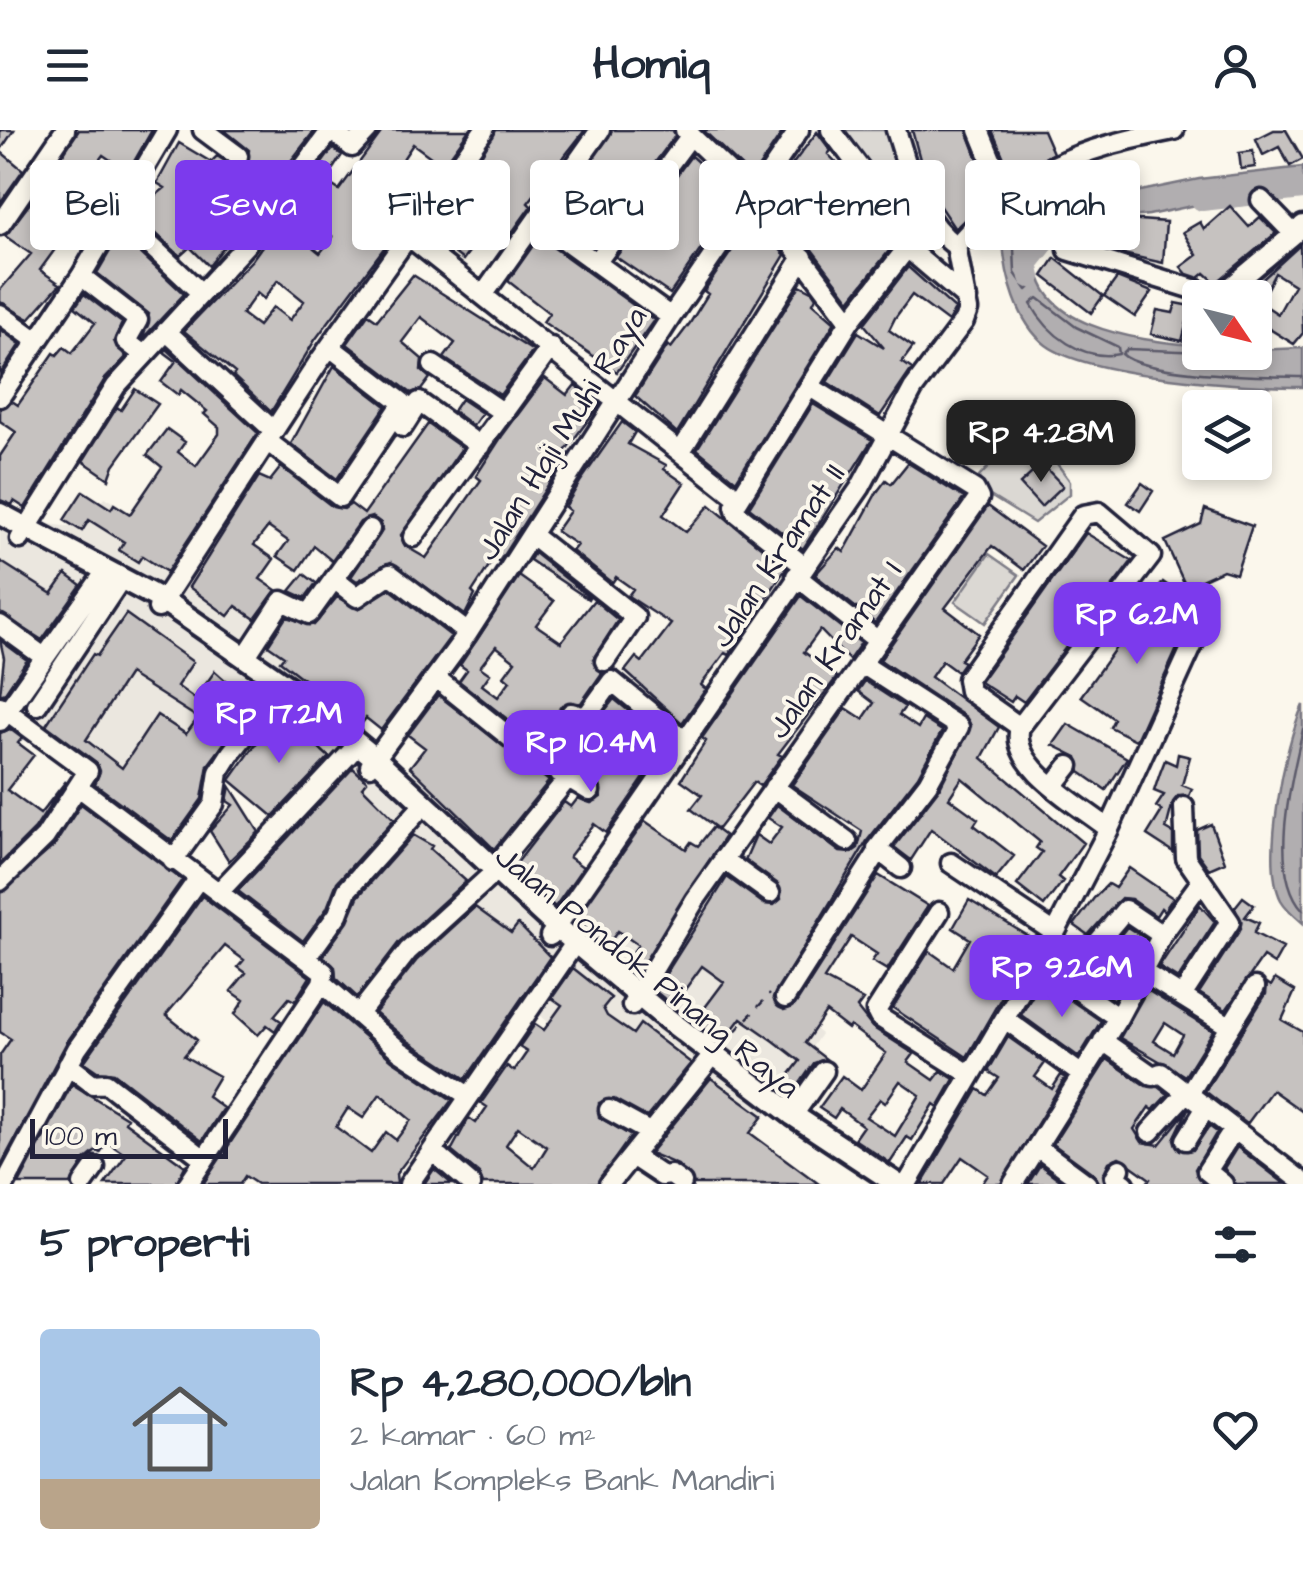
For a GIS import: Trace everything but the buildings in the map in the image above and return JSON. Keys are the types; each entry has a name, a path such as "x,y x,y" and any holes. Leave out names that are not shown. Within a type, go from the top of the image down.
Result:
{"main road":[{"name":"Jalan Pondok Pinang Raya","path":"0,514 23,534"},
{"name":"Jalan Pondok Pinang Raya","path":"0,527 23,534 161,604 246,656 373,762 572,948 873,1184"},
{"name":"Jalan Pondok Pinang Raya","path":"161,604 282,690 352,751 373,762 418,811 456,840"},
{"name":"Jalan Pondok Pinang Raya","path":"711,1060 897,1184"}],"street":[{"path":"0,225 64,130"},
{"path":"149,160 167,130"},
{"path":"203,130 238,156"},
{"path":"23,534 79,440 144,355 244,246 331,130 352,147 368,130"},
{"path":"462,160 484,130"},
{"path":"579,160 600,130"},
{"name":"Jalan Haji Muhi Raya","path":"779,160 799,130"},
{"path":"831,130 854,160"},
{"path":"896,130 928,216 940,234 956,246 967,300"},
{"path":"979,130 991,160"},
{"path":"1062,160 1174,130"},
{"path":"596,262 688,132 717,160"},
{"path":"1068,250 1219,297 1298,230 1261,200"},
{"path":"484,294 530,231"},
{"path":"956,246 965,237"},
{"path":"0,397 7,372 37,341 95,250"},
{"path":"155,250 199,291"},
{"path":"161,604 398,250"},
{"path":"426,250 738,498"},
{"path":"579,250 671,317"},
{"name":"Jalan Haji Muhi Raya","path":"373,762 468,633 717,250"},
{"path":"798,250 850,321"},
{"path":"878,642 737,513 738,498 812,388 850,321 905,250"},
{"path":"909,250 967,300"},
{"path":"681,452 803,256"},
{"path":"81,276 138,320 126,342 144,355"},
{"name":"Jalan Kramat II","path":"554,932 860,488 934,356 964,320 967,300"},
{"path":"0,314 37,341"},
{"path":"166,330 270,436 338,495 348,490 403,403 330,347"},
{"path":"414,538 551,347"},
{"path":"433,364 504,412"},
{"name":"Jalan Kramat I","path":"635,1000 724,859 979,494 889,433 812,388"},
{"path":"372,478 420,402 480,446"},
{"path":"1020,727 969,691 966,679 1083,515 1099,512 1151,556 1020,727 1016,740 1026,764 1109,828"},
{"path":"246,656 284,600 308,616 370,529"},
{"path":"533,536 635,617 605,661"},
{"path":"334,579 357,597 390,574 468,633"},
{"path":"0,881 45,837 86,780 86,768 2,712 110,579"},
{"path":"38,705 110,579"},
{"path":"907,1184 1055,933 1109,828 1204,620"},
{"path":"0,625 44,657"},
{"path":"786,998 960,727 862,664"},
{"path":"436,678 537,759 590,791"},
{"path":"537,759 571,712 586,717 612,681 684,740"},
{"path":"173,861 211,810 219,772 230,753 282,690"},
{"path":"219,892 352,751"},
{"path":"1054,786 1069,766"},
{"path":"358,1015 408,950 491,874 568,778"},
{"path":"774,786 847,840"},
{"path":"80,788 321,968 322,982 188,1184"},
{"path":"1182,996 1230,925 1186,858 1184,807"},
{"path":"307,957 338,914 347,890 418,811"},
{"path":"878,852 901,868"},
{"path":"724,859 770,893"},
{"path":"951,864 1055,933"},
{"path":"5,1184 68,1066 198,878"},
{"path":"1013,1184 1118,1018 1162,935 1200,883"},
{"path":"1092,949 1124,910 1162,935"},
{"path":"938,912 876,1011 878,1017 971,1075"},
{"path":"409,1184 572,948"},
{"path":"1141,970 1229,1026"},
{"path":"1032,974 1062,979 1118,1018"},
{"path":"322,982 400,1051 467,1096"},
{"path":"1150,1132 1187,1094 1255,987"},
{"path":"1005,1019 1082,1075"},
{"path":"1103,1041 1153,1076 1160,1073 1303,1182"},
{"path":"609,1184 711,1060"},
{"path":"68,1066 93,1084 106,1083 202,1158"},
{"path":"793,1114 824,1071"},
{"path":"1186,1140 1205,1109"},
{"path":"609,1110 650,1133"},
{"path":"1224,1184 1203,1178 1233,1131"},
{"path":"1037,1147 1076,1181"},
{"path":"432,1151 471,1184"},
{"path":"632,1156 662,1176 671,1175 682,1183"},
{"path":"84,1184 95,1167"}],"path":[{"path":"711,1060 768,993 786,998"}],"shaded area":[{"path":"837,130 891,130 900,160 860,160"},
{"path":"1033,432 1070,481 1070,494 1034,523 982,491 979,477 1021,433"},
{"path":"105,497 218,564 357,657 324,704 410,776 444,731 479,757 448,805 509,854 560,794 586,818 563,853 623,910 648,886 821,1034 765,1116 646,1026 608,1074 481,964 334,818 245,742 220,779 175,745 130,804 7,724 37,668 0,644 0,508 4,503 35,522 85,529"},
{"path":"989,554 1019,575 985,623 955,602"}],"water":[{"path":"1303,167 1303,190 1262,191 1140,216 1140,191 1199,179"},
{"path":"1004,250 1037,250 1039,276 1051,298 1070,314 1121,334 1182,344 1182,370 1272,370 1272,349 1303,348 1303,387 1170,378 1067,356 1046,345 1027,324 1006,268"},
{"path":"1303,705 1303,923 1281,900 1273,859 1283,774"}],"waterway":[{"path":"1202,200 1303,189"},
{"path":"1030,277 1027,264 1038,250"}]}
